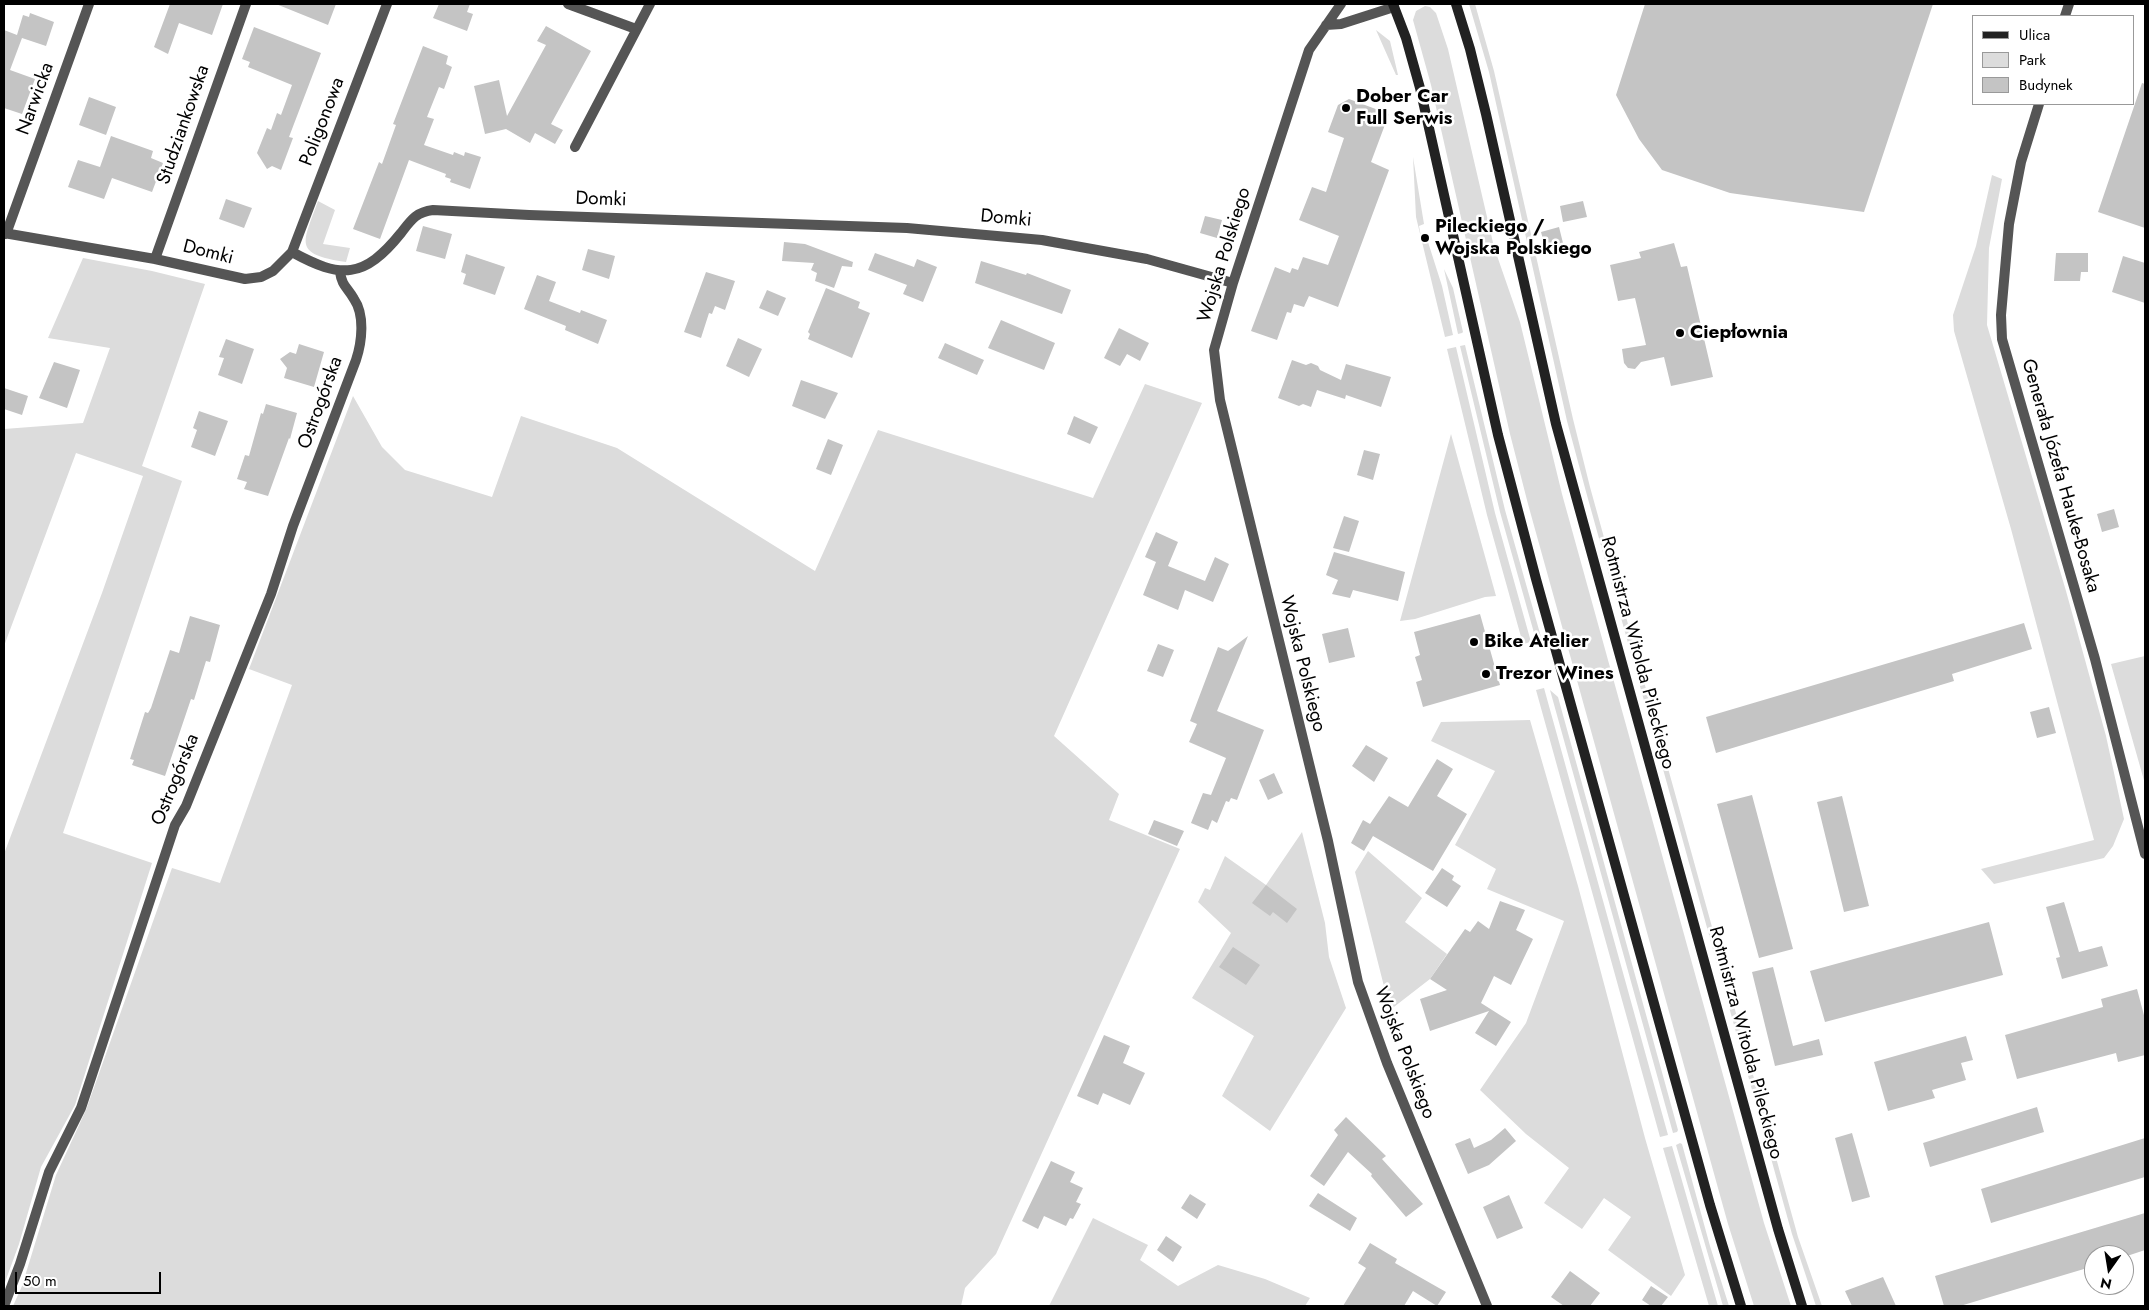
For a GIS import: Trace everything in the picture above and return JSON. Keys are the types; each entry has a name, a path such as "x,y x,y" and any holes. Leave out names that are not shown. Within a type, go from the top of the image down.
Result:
{"main road":[{"name":"Rotmistrza Witolda Pileckiego","path":"1456,4 1470,48 1486,114 1556,424 1775,1220 1802,1306"},
{"path":"1396,5 1420,88 1496,426 1536,579 1708,1196 1741,1306"}],"street":[{"name":"Narwicka","path":"5,234 88,4"},
{"name":"Studziankowska","path":"155,259 246,4"},
{"name":"Poligonowa","path":"292,252 387,4"},
{"path":"568,4 636,29"},
{"path":"575,147 650,4"},
{"name":"Wojska Polskiego","path":"1341,4 1309,50 1233,282 1214,350 1220,400 1328,841 1358,982 1387,1063 1488,1306"},
{"path":"1326,25 1341,24 1396,5"},
{"name":"Generała Józefa Hauke-Bosaka","path":"2039,105 2022,162 2009,224 2001,315 2002,339 2095,659 2145,854"},
{"name":"Domki","path":"340,272 375,261 393,243 413,218 422,211 433,210 907,228 1042,240 1147,259 1233,282"},
{"name":"Domki","path":"5,234 155,259 245,279 267,274 292,252"},
{"path":"292,252 323,268 340,272"},
{"name":"Ostrogórska","path":"4,1306 20,1264 49,1172 81,1108 176,825 186,806 270,594 293,526 356,360 361,342 360,314 354,298 342,283 340,272"}],"green space":[{"path":"1469,4 1475,4 1494,71 1590,487 1798,1237 1822,1306 1816,1306 1792,1234 1585,488 1567,421 1489,72"},
{"path":"1425,6 1430,7 1436,13 1448,49 1494,247 1520,322 1562,494 1764,1223 1791,1306 1754,1306 1728,1224 1510,434 1431,85 1413,20 1416,11"},
{"path":"1376,30 1390,41 1398,75 1396,75"},
{"path":"1413,157 1424,224 1419,226 1422,241 1416,217"},
{"path":"1992,175 2002,179 1989,248 1987,325 2066,591 2106,736 2124,819 2113,846 2104,858 1994,884 1981,869 2094,840 2011,529 1954,331 1953,315 1976,246"},
{"path":"318,201 335,210 323,244 350,248 346,262 317,255 309,250 306,244 308,227"},
{"path":"1422,242 1428,242 1442,286 1453,335 1445,337"},
{"path":"83,258 152,271 205,284 142,466 182,481 63,833 152,863 75,1105 41,1167 19,1244 4,1285 4,854 102,593 143,476 76,453 4,646 4,429 83,423 110,348 48,338"},
{"path":"1444,269 1453,288 1463,332 1458,334"},
{"path":"1465,345 1505,510 1541,637 1536,640 1500,512 1460,346"},
{"path":"1456,347 1495,513 1531,642 1523,644 1487,515 1447,349"},
{"path":"1145,384 1202,403 1054,736 1119,794 1109,820 1180,849 996,1254 965,1288 961,1306 13,1306 22,1286 56,1175 86,1110 172,868 220,883 292,685 249,669 353,396 382,447 405,470 492,497 521,416 617,448 815,571 878,430 1093,498"},
{"path":"1451,434 1496,596 1485,597 1415,619 1400,621"},
{"path":"2145,656 2145,784 2111,664"},
{"path":"1544,688 1668,1135 1660,1137 1536,690"},
{"path":"1550,690 1558,697 1677,1132 1673,1133"},
{"path":"1530,720 1578,886 1645,1138 1685,1275 1671,1296 1608,1250 1631,1217 1604,1198 1582,1229 1544,1203 1569,1168 1526,1134 1480,1090 1526,1023 1564,921 1487,889 1496,869 1455,845 1495,771 1431,741 1441,722"},
{"path":"1302,832 1325,923 1329,957 1346,1008 1270,1131 1222,1096 1254,1036 1192,998 1231,933 1198,902 1205,888 1210,890 1225,856 1266,885"},
{"path":"1368,851 1422,898 1405,922 1447,954 1430,979 1390,1010 1355,872"},
{"path":"1682,1144 1710,1246 1729,1306 1723,1306 1676,1145"},
{"path":"1672,1146 1718,1306 1709,1306 1663,1148"},
{"path":"1093,1218 1148,1245 1140,1260 1178,1286 1218,1265 1265,1279 1310,1298 1305,1306 1049,1306"}],"building":[{"path":"170,4 223,4 212,35 179,23 168,54 154,47"},
{"path":"276,4 336,4 328,25"},
{"path":"439,4 470,4 467,12 473,14 467,31 433,18"},
{"path":"1645,4 1933,4 1864,212 1730,193 1662,170 1639,139 1616,95"},
{"path":"30,13 54,22 46,46 22,38 10,70 35,79 22,114 4,108 4,30 17,35 23,15 29,17"},
{"path":"546,26 591,51 551,124 563,130 555,144 535,133 530,143 506,129 485,134 474,86 499,80 507,116 546,45 537,41"},
{"path":"254,27 321,53 289,137 293,138 281,170 272,166 267,169 257,153 267,128 271,130 277,113 281,115 292,85 248,67 250,62 242,59"},
{"path":"423,46 448,56 446,64 452,67 444,89 439,87 427,117 434,119 424,145 453,155 454,152 464,156 465,152 481,157 470,189 450,182 451,179 445,177 446,174 409,160 380,239 353,229 379,162 382,164 396,125 393,124"},
{"path":"2142,83 2145,84 2145,228 2098,212"},
{"path":"89,97 116,107 106,135 79,125"},
{"path":"1349,99 1389,114 1371,162 1389,170 1338,307 1309,296 1304,307 1294,304 1291,313 1287,312 1277,340 1251,331 1275,267 1290,273 1292,268 1298,270 1303,257 1328,265 1339,236 1299,220 1312,187 1326,192 1344,138 1328,132 1338,105"},
{"path":"111,136 153,151 151,158 163,163 152,192 112,178 104,199 68,187 78,160 100,167"},
{"path":"226,199 252,208 244,228 219,219"},
{"path":"1583,201 1587,217 1563,222 1560,206"},
{"path":"1205,216 1222,220 1217,238 1200,233"},
{"path":"423,226 452,234 445,259 416,251"},
{"path":"1559,227 1564,247 1546,251 1541,232"},
{"path":"784,242 805,244 853,262 852,267 842,266 834,288 815,281 817,273 811,270 814,263 782,261"},
{"name":"Ciepłownia","path":"1674,243 1681,267 1687,266 1713,377 1671,386 1664,357 1641,362 1635,369 1628,368 1624,363 1622,349 1646,345 1635,298 1618,301 1610,265 1641,258 1639,252"},
{"path":"588,249 615,256 609,279 582,270"},
{"path":"875,253 914,267 917,259 937,267 923,302 903,294 907,285 868,270"},
{"path":"2056,253 2088,253 2088,272 2081,272 2080,281 2054,281"},
{"path":"466,254 505,267 495,295 463,284 466,274 461,272"},
{"path":"2123,256 2145,263 2145,303 2112,292"},
{"path":"981,261 1026,275 1027,273 1071,290 1062,314 975,283"},
{"path":"706,272 735,281 725,310 715,306 712,314 709,313 701,338 684,332"},
{"path":"537,275 556,282 549,301 580,313 581,310 607,320 598,344 565,330 566,326 524,309"},
{"path":"826,288 860,302 858,308 870,313 852,358 808,339 810,334 808,332"},
{"path":"767,290 786,298 778,316 759,308"},
{"path":"1001,320 1055,343 1044,370 988,348"},
{"path":"1119,328 1149,343 1140,361 1127,354 1120,366 1104,358"},
{"path":"738,338 762,349 749,377 726,366"},
{"path":"226,339 254,349 242,384 218,375 224,358 219,357"},
{"path":"945,343 984,360 977,375 938,358"},
{"path":"299,344 324,352 314,387 284,378 287,368 280,359 290,352 296,354"},
{"path":"1292,360 1306,365 1311,363 1318,366 1320,370 1341,380 1346,364 1391,377 1381,407 1346,395 1345,399 1317,390 1311,407 1303,404 1299,406 1278,398"},
{"path":"54,362 80,370 67,408 39,398"},
{"path":"801,380 838,393 825,419 792,406"},
{"path":"4,388 28,396 22,415 4,409"},
{"path":"266,404 297,413 290,439 268,496 244,489 247,482 237,479 245,455 249,456 261,413 263,414"},
{"path":"199,411 228,421 215,456 191,447 197,430 193,428"},
{"path":"1074,416 1098,427 1090,444 1067,434"},
{"path":"828,439 843,445 831,475 816,469"},
{"path":"1364,450 1380,454 1373,480 1357,475"},
{"path":"2114,509 2119,527 2102,532 2097,514"},
{"path":"1344,516 1359,521 1349,552 1333,548"},
{"path":"1156,532 1178,542 1168,566 1205,581 1215,557 1229,564 1213,602 1185,590 1178,610 1143,595 1156,562 1145,557"},
{"path":"1334,552 1405,572 1398,601 1353,590 1350,598 1332,594 1338,580 1326,575"},
{"path":"1480,614 1500,685 1423,707 1416,682 1422,680 1415,657 1420,655 1414,632"},
{"path":"190,616 220,625 210,662 206,661 194,700 191,699 165,776 132,765 134,760 130,759 145,712 148,713 151,708 170,650 179,653"},
{"path":"2024,623 2032,649 1952,674 1954,681 1716,753 1706,717"},
{"path":"1348,628 1355,657 1329,663 1322,634"},
{"path":"1248,636 1217,711 1264,730 1237,800 1231,798 1229,802 1226,801 1217,823 1212,820 1208,830 1191,823 1203,793 1211,795 1226,758 1189,742 1197,724 1190,721 1218,647 1228,651"},
{"path":"1158,644 1174,650 1163,677 1147,671"},
{"path":"2049,707 2056,733 2037,738 2030,712"},
{"path":"1366,745 1388,758 1374,782 1352,766"},
{"path":"1437,759 1453,769 1437,796 1467,814 1433,871 1373,836 1364,851 1351,843 1363,820 1370,824 1389,796 1408,807"},
{"path":"1274,773 1283,793 1268,800 1259,780"},
{"path":"1752,795 1793,949 1759,958 1717,804"},
{"path":"1842,796 1869,906 1844,912 1817,802"},
{"path":"1154,820 1184,831 1177,846 1148,834"},
{"path":"1442,868 1454,876 1452,880 1461,886 1447,907 1425,893"},
{"path":"1266,885 1297,909 1287,923 1273,912 1270,916 1252,903"},
{"path":"1500,901 1525,910 1516,930 1533,939 1511,985 1494,976 1481,1003 1511,1022 1496,1046 1475,1033 1489,1011 1430,1031 1420,999 1447,990 1430,979 1465,929 1470,932 1478,921 1489,929"},
{"path":"2064,902 2079,952 2102,946 2108,966 2062,979 2056,958 2060,957 2046,907"},
{"path":"1989,922 2003,975 1825,1022 1810,971"},
{"path":"1233,947 1260,965 1246,985 1219,967"},
{"path":"1773,967 1793,1046 1819,1039 1823,1055 1775,1066 1752,972"},
{"path":"2137,989 2145,1019 2145,1055 2118,1062 2116,1053 2017,1079 2005,1035 2103,1007 2101,999"},
{"path":"1104,1035 1130,1046 1123,1063 1145,1073 1130,1105 1103,1093 1098,1105 1077,1096"},
{"path":"1966,1036 1973,1060 1961,1063 1966,1080 1932,1090 1935,1098 1888,1111 1874,1062"},
{"path":"2037,1107 2044,1132 1930,1167 1923,1143"},
{"path":"1346,1117 1386,1156 1382,1159 1423,1204 1406,1217 1371,1176 1372,1174 1348,1152 1324,1186 1310,1176 1338,1135 1334,1130"},
{"path":"1505,1128 1516,1141 1489,1165 1468,1174 1455,1144 1470,1138 1474,1148 1491,1140"},
{"path":"1852,1133 1870,1197 1852,1202 1835,1138"},
{"path":"2145,1138 2145,1177 1991,1223 1981,1189"},
{"path":"1051,1161 1075,1172 1070,1182 1083,1188 1076,1202 1081,1204 1073,1219 1070,1218 1066,1226 1044,1216 1038,1229 1022,1221"},
{"path":"1318,1193 1357,1218 1350,1231 1309,1206"},
{"path":"1190,1194 1206,1204 1197,1219 1181,1208"},
{"path":"1509,1195 1523,1228 1497,1239 1483,1207"},
{"path":"2145,1213 2145,1250 2134,1254 2134,1245 2084,1245 2084,1269 1960,1306 1944,1306 1935,1276"},
{"path":"1166,1236 1182,1247 1173,1262 1157,1250"},
{"path":"1370,1243 1397,1259 1395,1263 1446,1292 1437,1306 1413,1291 1404,1306 1343,1306 1366,1268 1358,1263"},
{"path":"1570,1271 1600,1293 1590,1306 1564,1306 1551,1297"},
{"path":"1883,1277 1896,1306 1852,1306 1845,1291"},
{"path":"1651,1286 1668,1297 1661,1306 1651,1306 1642,1300"}],"place":[{"name":"Dober Car Full Serwis","path":"1346,108"},
{"name":"Pileckiego / Wojska Polskiego","path":"1425,238"},
{"name":"Ciepłownia","path":"1680,333"},
{"name":"Bike Atelier","path":"1474,642"},
{"name":"Trezor Wines","path":"1486,674"}]}
